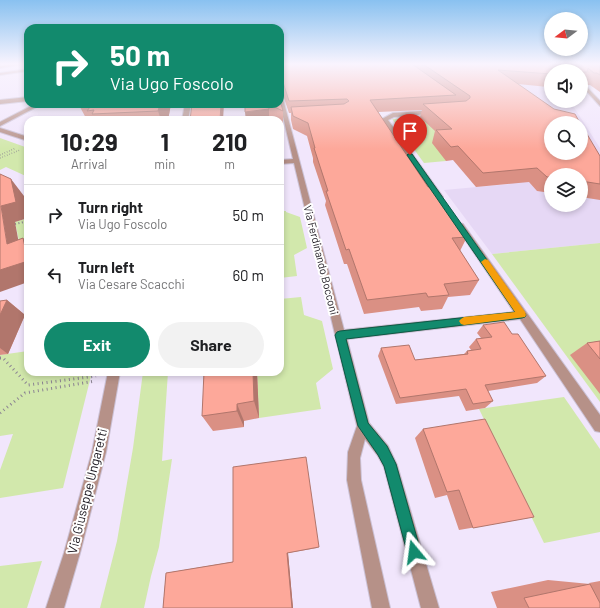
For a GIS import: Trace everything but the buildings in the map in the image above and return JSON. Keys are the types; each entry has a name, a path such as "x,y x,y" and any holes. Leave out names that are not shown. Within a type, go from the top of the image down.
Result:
{"street":[{"path":"590,92 600,104"},
{"path":"0,102 24,99"},
{"path":"0,124 31,108"},
{"name":"Via Ferdinando Bocconi","path":"283,108 363,426 383,450 390,464 430,608"},
{"path":"441,112 389,116 385,119 444,204"},
{"path":"286,118 293,117"},
{"path":"0,130 24,138"},
{"path":"284,162 296,161"},
{"path":"457,222 600,426"},
{"path":"340,335 522,315"},
{"name":"Via Giuseppe Ungaretti","path":"55,608 74,547 99,452 113,376"},
{"path":"363,426 355,446 352,459 354,480 380,608"}],"path":[{"path":"0,156 22,146"},
{"path":"0,156 24,148"},
{"path":"15,224 24,222"},
{"path":"0,358 3,358 28,385 91,376"},
{"path":"0,413 25,393 90,383 108,376"}],"shaded area":[{"path":"498,92 544,92 544,108 574,108 580,116 544,116 544,160 588,160 588,129 600,148 600,243 492,254 444,190 511,184 464,134"}],"green space":[{"path":"420,117 451,142 446,161 424,163 392,119"},
{"path":"0,138 24,147 24,175 6,167 0,170"},
{"path":"284,211 300,217 307,248 294,255 297,276 284,278"},
{"path":"24,219 24,250 19,241 15,222"},
{"path":"600,243 600,402 492,254"},
{"path":"301,297 304,315 322,321 333,369 316,383 321,409 259,418 257,376 284,376 284,299"},
{"path":"24,352 24,376 91,376 63,488 0,498 0,470 13,434 0,436 0,355"},
{"path":"142,376 168,376 162,461 172,459 159,547 144,608 100,608 117,541 133,448"},
{"path":"564,397 600,449 600,532 544,543 479,409"},
{"path":"42,561 27,608 0,608 0,566"}],"slow traffic":[{"path":"464,321 522,315 485,262"}],"route":[{"path":"410,155 522,315 340,335 363,426 383,450 390,464 414,552"}]}
